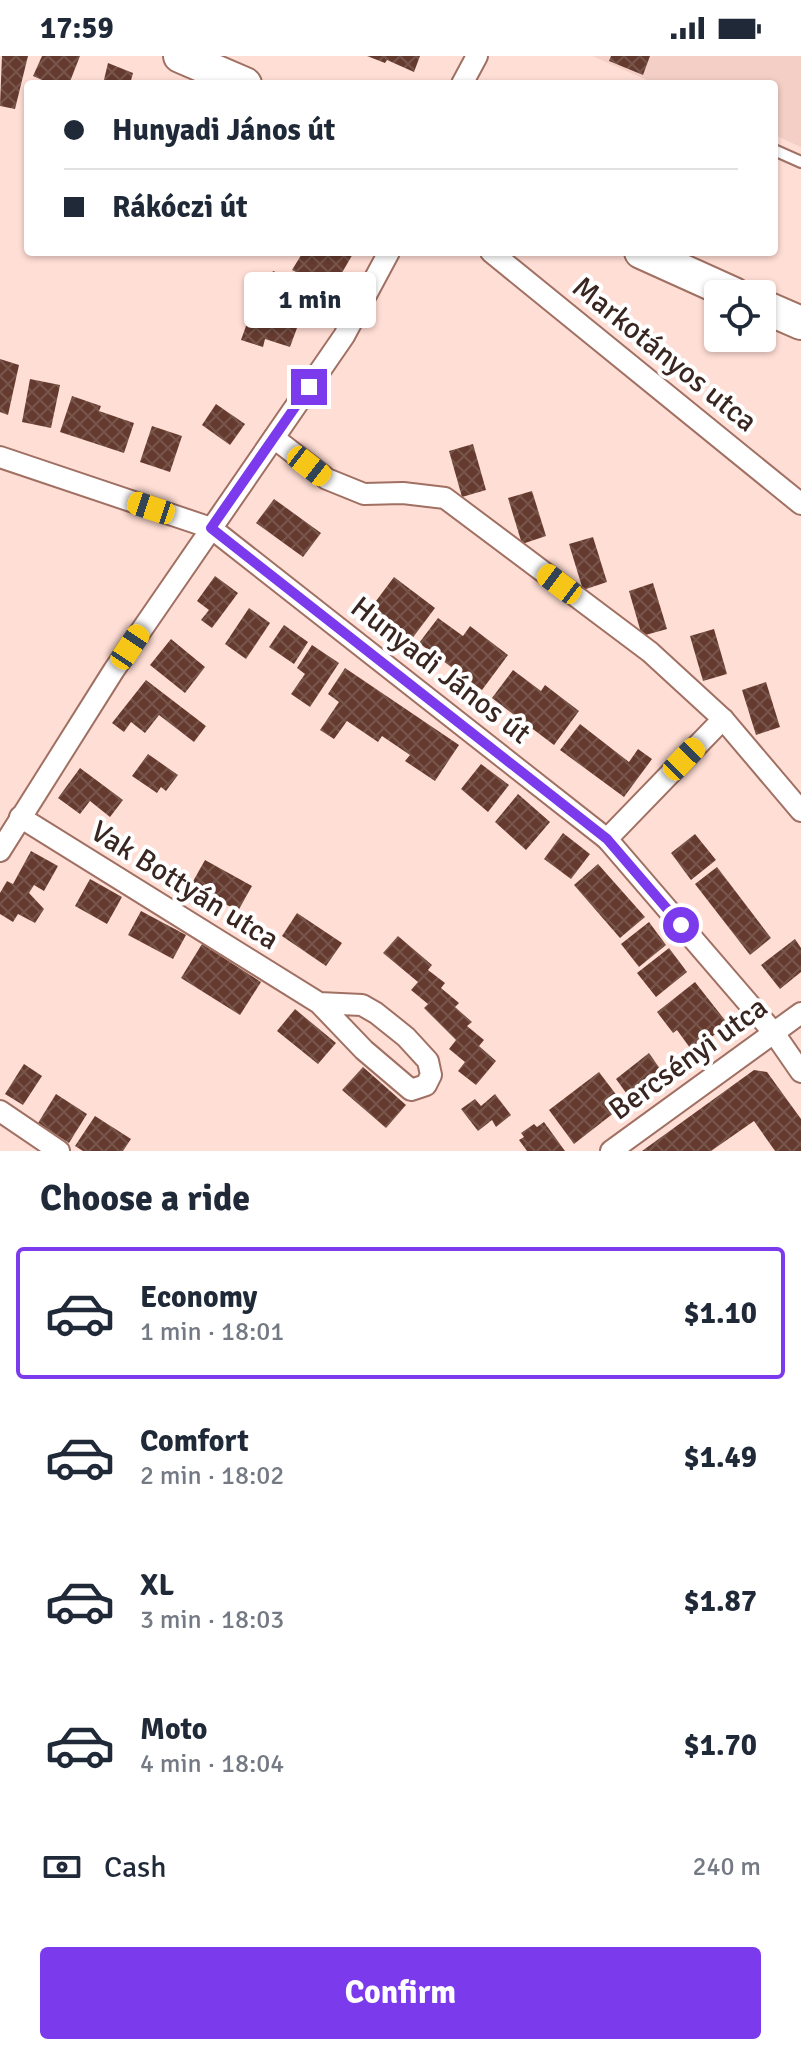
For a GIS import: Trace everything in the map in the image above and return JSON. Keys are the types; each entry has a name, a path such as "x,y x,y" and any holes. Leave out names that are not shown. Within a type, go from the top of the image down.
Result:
{"main road":[{"path":"199,60 237,80"},
{"path":"650,256 704,280"},
{"path":"776,312 801,323"}],"street":[{"path":"464,80 477,56"},
{"path":"0,851 114,670 344,336 387,256"},
{"name":"Markotányos utca","path":"496,256 801,504"},
{"path":"274,438 327,479 364,494 403,493 445,498 650,652 723,719 801,811"},
{"name":"Hunyadi János út","path":"0,457 211,528 607,839 774,1033 801,1072"},
{"path":"607,839 723,719"},
{"name":"Vak Bottyán utca","path":"20,817 319,1003 364,1050 411,1090 426,1085 431,1075 428,1061 396,1029 362,1005 319,1003"},
{"name":"Bercsényi utca","path":"611,1151 801,1013"},
{"name":"Hunyadi János út","path":"774,1033 801,1055"},
{"path":"0,1111 59,1151"}],"lane":[{"path":"778,152 801,162"}],"shaded area":[{"path":"592,56 801,56 801,147 778,137 778,80 647,80"}],"building":[{"path":"2,56 28,56 15,109 0,106"},
{"path":"42,56 80,56 71,80 42,80 33,76"},
{"path":"367,56 420,56 414,72 387,60 385,63"},
{"path":"611,56 650,56 643,75 609,61"},
{"path":"108,63 133,73 131,80 104,80"},
{"path":"301,256 352,256 332,290 292,270"},
{"path":"273,271 330,294 318,324 290,313 294,304 264,292"},
{"path":"251,312 297,328 290,347 265,339 263,347 241,340"},
{"path":"0,359 19,365 8,415 0,412"},
{"path":"30,379 60,385 51,428 22,422"},
{"path":"72,396 101,406 99,411 134,423 124,453 60,432"},
{"path":"216,404 245,424 230,445 202,425"},
{"path":"152,426 182,436 170,472 140,462"},
{"path":"473,444 486,490 462,497 449,451"},
{"path":"532,491 546,536 522,544 508,498"},
{"path":"274,499 321,533 303,557 256,523"},
{"path":"593,537 607,582 583,590 569,544"},
{"path":"215,576 238,593 212,628 201,620 209,610 197,601"},
{"path":"394,577 435,608 411,640 370,609"},
{"path":"653,583 667,629 642,636 629,591"},
{"path":"249,608 270,623 246,659 225,644"},
{"path":"438,618 463,636 470,626 508,655 482,690 419,643"},
{"path":"284,625 308,642 294,664 269,647"},
{"path":"714,629 727,674 703,681 690,636"},
{"path":"171,639 205,667 185,693 150,665"},
{"path":"312,645 339,663 310,707 291,694 305,674 297,668"},
{"path":"345,668 459,745 435,781 405,761 410,755 382,736 378,742 347,721 334,739 320,730 339,702 328,694"},
{"path":"513,670 541,691 545,685 579,711 554,745 492,698"},
{"path":"146,680 206,726 194,742 159,715 145,733 131,722 124,732 112,723"},
{"path":"766,682 780,727 756,735 742,690"},
{"path":"580,724 629,762 638,749 652,759 624,797 560,750"},
{"path":"148,754 178,775 166,791 161,787 157,793 132,776"},
{"path":"481,764 509,785 488,812 461,789"},
{"path":"80,768 123,800 110,817 90,801 80,814 58,798"},
{"path":"518,794 550,822 526,850 495,822"},
{"path":"563,833 590,854 571,879 544,859"},
{"path":"695,834 716,860 691,880 671,853"},
{"path":"31,851 58,866 44,891 34,885 29,893 44,909 35,923 18,914 13,922 0,914 0,893 7,881 13,884"},
{"path":"205,860 252,886 238,911 191,885"},
{"path":"598,864 645,917 620,938 574,885"},
{"path":"717,867 771,938 750,955 695,884"},
{"path":"90,879 122,897 107,924 75,906"},
{"path":"141,911 186,935 173,959 128,935"},
{"path":"297,913 342,943 326,966 282,936"},
{"path":"649,922 666,945 639,967 621,944"},
{"path":"398,936 432,965 428,970 445,983 441,988 459,1003 455,1007 472,1022 467,1026 484,1040 479,1046 496,1061 476,1085 458,1071 465,1062 449,1049 456,1040 424,1008 428,1004 411,990 418,982 383,953"},
{"path":"795,939 801,948 801,972 780,989 761,965"},
{"path":"202,944 261,982 240,1015 181,978"},
{"path":"669,948 687,972 656,997 637,973"},
{"path":"695,982 728,1024 693,1052 677,1030 673,1033 657,1012"},
{"path":"295,1009 336,1043 318,1064 277,1031"},
{"path":"649,1053 665,1076 632,1101 616,1079"},
{"path":"24,1064 42,1076 23,1105 5,1094"},
{"path":"363,1067 406,1105 386,1128 342,1090"},
{"path":"754,1070 767,1072 801,1119 801,1151 775,1151 754,1121 711,1151 642,1151"},
{"path":"599,1072 624,1105 574,1144 549,1110"},
{"path":"56,1094 87,1114 69,1143 38,1123"},
{"path":"495,1094 511,1115 496,1127 492,1120 478,1131 461,1109 475,1099 481,1106"},
{"path":"95,1116 131,1139 123,1151 83,1151 75,1146"},
{"path":"544,1122 565,1151 527,1151 519,1140 524,1137 521,1133 534,1124 537,1127"}],"route":[{"path":"309,387 211,528 607,839 681,925"}]}
